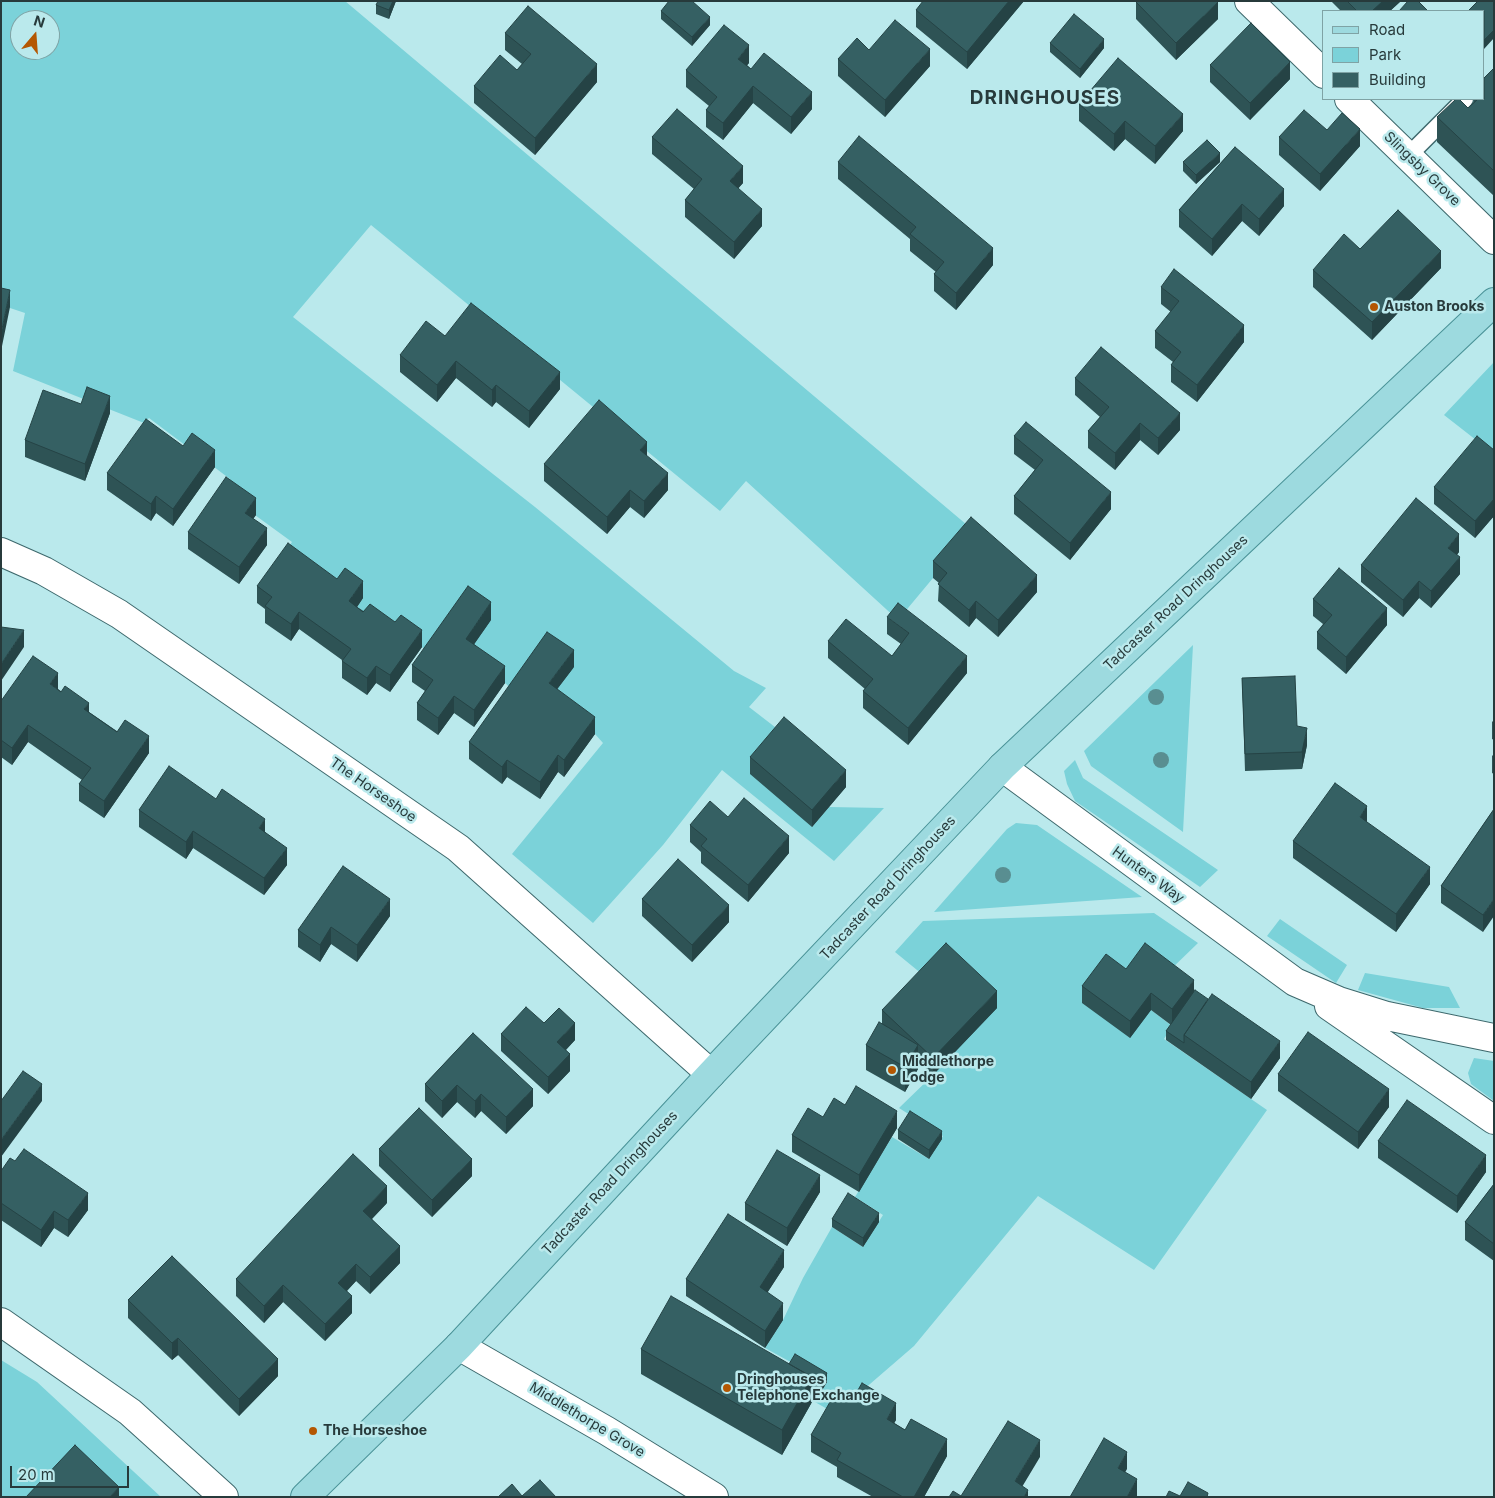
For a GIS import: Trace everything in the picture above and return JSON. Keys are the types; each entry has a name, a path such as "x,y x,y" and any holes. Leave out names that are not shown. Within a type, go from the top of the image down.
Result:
{"main road":[{"name":"Tadcaster Road Dringhouses","path":"305,1497 459,1346 712,1074 1002,767 1494,302"}],"street":[{"path":"1248,1 1322,72"},
{"name":"Slingsby Grove","path":"1350,100 1494,240"},
{"name":"The Horseshoe","path":"1,552 44,571 118,614 458,848 712,1074"},
{"name":"Hunters Way","path":"1002,767 1295,982 1494,1120"},
{"name":"Hunters Way","path":"1295,982 1339,1001 1387,1016 1490,1032"},
{"path":"1,1322 130,1412 224,1497"},
{"name":"Middlethorpe Grove","path":"459,1346 607,1431 714,1497"}],"lane":[{"path":"1408,156 1464,100"}],"green space":[{"path":"1,1 345,1 973,530 898,620 746,481 720,511 371,225 293,317 535,507 734,671 766,688 749,707 784,734 812,827 829,807 884,808 834,861 722,770 663,845 593,923 512,854 603,743 595,734 549,700 573,667 516,693 505,683 431,656 422,647 349,619 363,598 282,557 292,542 222,491 230,479 149,418 144,423 13,371 25,313 1,305"},
{"path":"1494,362 1494,454 1444,415"},
{"path":"1193,645 1183,832 1091,766 1084,751"},
{"path":"1075,760 1083,778 1218,870 1200,887 1075,801 1067,784 1064,771"},
{"path":"1016,823 1037,825 1142,897 934,912 1007,829"},
{"path":"1154,913 1198,943 1165,975 1151,1010 1172,1026 1164,1039 1267,1110 1154,1270 1038,1196 914,1346 848,1403 829,1410 815,1402 827,1382 765,1348 783,1320 803,1278 832,1227 863,1247 883,1215 855,1197 892,1137 929,1159 943,1136 899,1108 933,1075 928,979 895,952 923,921"},
{"path":"1280,919 1347,965 1336,983 1267,936"},
{"path":"1365,973 1449,987 1460,1008 1423,1008 1358,990"},
{"path":"1474,1058 1494,1061 1494,1101 1471,1084 1468,1073"},
{"path":"1,1360 37,1382 161,1497 1,1497"}],"building":[{"path":"378,1 393,1 389,10 376,5"},
{"path":"669,1 692,1 710,17 692,37 661,11"},
{"path":"923,1 1009,1 967,52 916,10"},
{"path":"1347,1 1383,1 1373,10 1356,10"},
{"path":"1408,1 1418,1 1427,10 1400,10"},
{"path":"1478,1 1494,1 1494,30 1485,39 1485,10 1469,10"},
{"path":"1136,2 1218,2 1176,43"},
{"path":"528,6 597,64 535,138 474,86 500,55 517,70 531,54 505,33"},
{"path":"1074,14 1104,39 1080,69 1050,43"},
{"path":"895,20 930,49 885,100 838,59 857,38 869,50"},
{"path":"1251,23 1290,62 1250,103 1210,65"},
{"path":"724,25 749,45 738,59 751,69 764,53 812,92 791,117 753,86 723,123 706,110 717,97 686,70"},
{"path":"1118,58 1183,114 1155,146 1125,121 1114,134 1079,104"},
{"path":"1494,68 1494,171 1437,117 1455,100 1460,100 1468,108 1477,100 1485,100 1485,77"},
{"path":"677,109 743,166 730,181 762,209 734,242 685,200 702,179 652,137"},
{"path":"1304,110 1327,130 1342,113 1360,129 1320,174 1279,137"},
{"path":"859,136 993,248 956,293 934,274 944,262 910,234 916,227 838,162"},
{"path":"1207,140 1220,153 1196,175 1183,162"},
{"path":"1235,147 1284,189 1259,219 1242,204 1212,239 1179,210"},
{"path":"1398,210 1441,251 1372,322 1313,270 1344,234 1360,249"},
{"path":"1174,269 1244,325 1197,385 1171,365 1181,352 1155,331 1179,301 1161,287"},
{"path":"1,288 10,290 1,334"},
{"path":"471,303 560,372 529,411 496,385 492,390 456,361 437,385 400,355 426,321 445,336"},
{"path":"1101,347 1180,413 1158,438 1140,423 1115,453 1088,431 1109,407 1075,378"},
{"path":"87,387 110,396 85,464 25,440 43,390 81,404"},
{"path":"599,400 647,442 640,450 668,473 644,501 630,490 607,517 544,464"},
{"path":"146,419 183,446 192,433 215,450 173,509 156,496 151,504 107,473"},
{"path":"1026,422 1111,492 1070,543 1014,496 1043,460 1014,436"},
{"path":"1477,436 1494,450 1494,499 1475,521 1434,487"},
{"path":"226,477 256,498 245,513 267,528 239,567 188,532"},
{"path":"1416,498 1459,534 1448,548 1460,557 1431,591 1419,581 1403,600 1361,565"},
{"path":"971,517 1037,575 998,620 976,601 969,610 938,584 947,573 933,561"},
{"path":"288,543 337,579 345,568 363,581 349,601 363,612 370,604 395,622 401,615 422,630 390,675 376,666 367,678 342,661 351,649 299,612 291,624 265,606 272,597 257,586"},
{"path":"1339,568 1387,608 1346,657 1317,632 1332,615 1313,599"},
{"path":"468,586 491,602 466,639 505,666 474,710 454,696 438,718 417,703 433,680 412,665"},
{"path":"898,603 967,656 908,728 863,691 873,679 828,641 846,619 892,656 909,633 887,617"},
{"path":"1,627 24,630 1,664"},
{"path":"547,632 574,650 549,683 595,717 564,760 558,755 540,782 507,760 502,767 469,742"},
{"path":"33,656 58,673 50,684 61,692 65,686 89,703 84,709 117,732 125,720 149,736 104,801 79,784 91,768 28,725 12,748 1,740 1,701"},
{"path":"1295,676 1297,726 1307,728 1302,752 1245,754 1242,678"},
{"path":"784,717 846,770 812,810 750,757"},
{"path":"169,766 216,799 222,789 265,819 259,828 287,848 264,878 193,831 186,842 139,810"},
{"path":"1335,783 1367,806 1360,817 1430,867 1396,914 1293,841"},
{"path":"744,798 789,836 748,885 701,846 707,839 690,825 710,801 728,817"},
{"path":"1494,809 1494,899 1483,915 1441,886"},
{"path":"678,859 729,905 692,945 642,899"},
{"path":"343,866 390,899 357,945 331,927 320,945 298,930"},
{"path":"946,943 997,991 933,1058 882,1010"},
{"path":"1145,943 1194,980 1172,1009 1151,993 1130,1021 1082,986 1106,954 1126,969"},
{"path":"1195,990 1208,999 1184,1035 1184,1043 1166,1031"},
{"path":"1212,994 1280,1041 1251,1082 1184,1035"},
{"path":"526,1007 544,1023 559,1008 575,1023 557,1042 570,1054 548,1077 501,1034"},
{"path":"879,1022 918,1045 905,1067 866,1045"},
{"path":"1308,1032 1389,1089 1358,1132 1278,1074"},
{"path":"473,1033 533,1089 506,1117 481,1094 475,1101 457,1085 442,1101 425,1084"},
{"path":"23,1071 42,1084 1,1140 1,1101"},
{"path":"856,1086 897,1111 859,1175 792,1135 808,1108 823,1117 834,1098 845,1105"},
{"path":"1407,1100 1486,1155 1457,1196 1378,1141"},
{"path":"419,1108 472,1159 432,1200 379,1149"},
{"path":"910,1111 942,1131 929,1150 898,1130"},
{"path":"24,1149 88,1193 68,1220 54,1211 41,1230 1,1203 1,1171 10,1158 15,1161"},
{"path":"777,1150 820,1175 787,1228 745,1203"},
{"path":"353,1154 387,1186 363,1211 400,1246 370,1277 356,1264 338,1283 352,1296 325,1324 283,1285 264,1306 236,1279"},
{"path":"1494,1184 1494,1244 1465,1222"},
{"path":"848,1193 879,1213 863,1238 832,1219"},
{"path":"728,1214 784,1250 760,1287 783,1303 765,1331 686,1279"},
{"path":"172,1256 278,1359 239,1399 178,1338 172,1343 128,1300"},
{"path":"671,1296 812,1377 782,1430 641,1349"},
{"path":"795,1354 827,1373 815,1393 812,1392 812,1377 789,1364"},
{"path":"862,1383 896,1403 887,1419 905,1430 911,1419 947,1439 914,1497 903,1497 837,1460 841,1453 811,1435 838,1388 854,1397"},
{"path":"1008,1421 1040,1440 1015,1481 1028,1490 1024,1497 949,1497 953,1491 961,1496"},
{"path":"1104,1438 1127,1452 1118,1468 1137,1479 1127,1497 1070,1497"},
{"path":"75,1445 119,1487 110,1497 26,1497"},
{"path":"540,1480 556,1497 498,1497 512,1484 522,1496"},
{"path":"1188,1482 1208,1493 1207,1497 1166,1497 1169,1491 1180,1496"}],"place":[{"name":"Auston Brooks","path":"1374,307"},
{"name":"Middlethorpe Lodge","path":"892,1070"},
{"name":"Dringhouses Telephone Exchange","path":"727,1388"},
{"name":"The Horseshoe","path":"313,1431"}],"district":[{"name":"DRINGHOUSES","path":"1045,98"}]}
